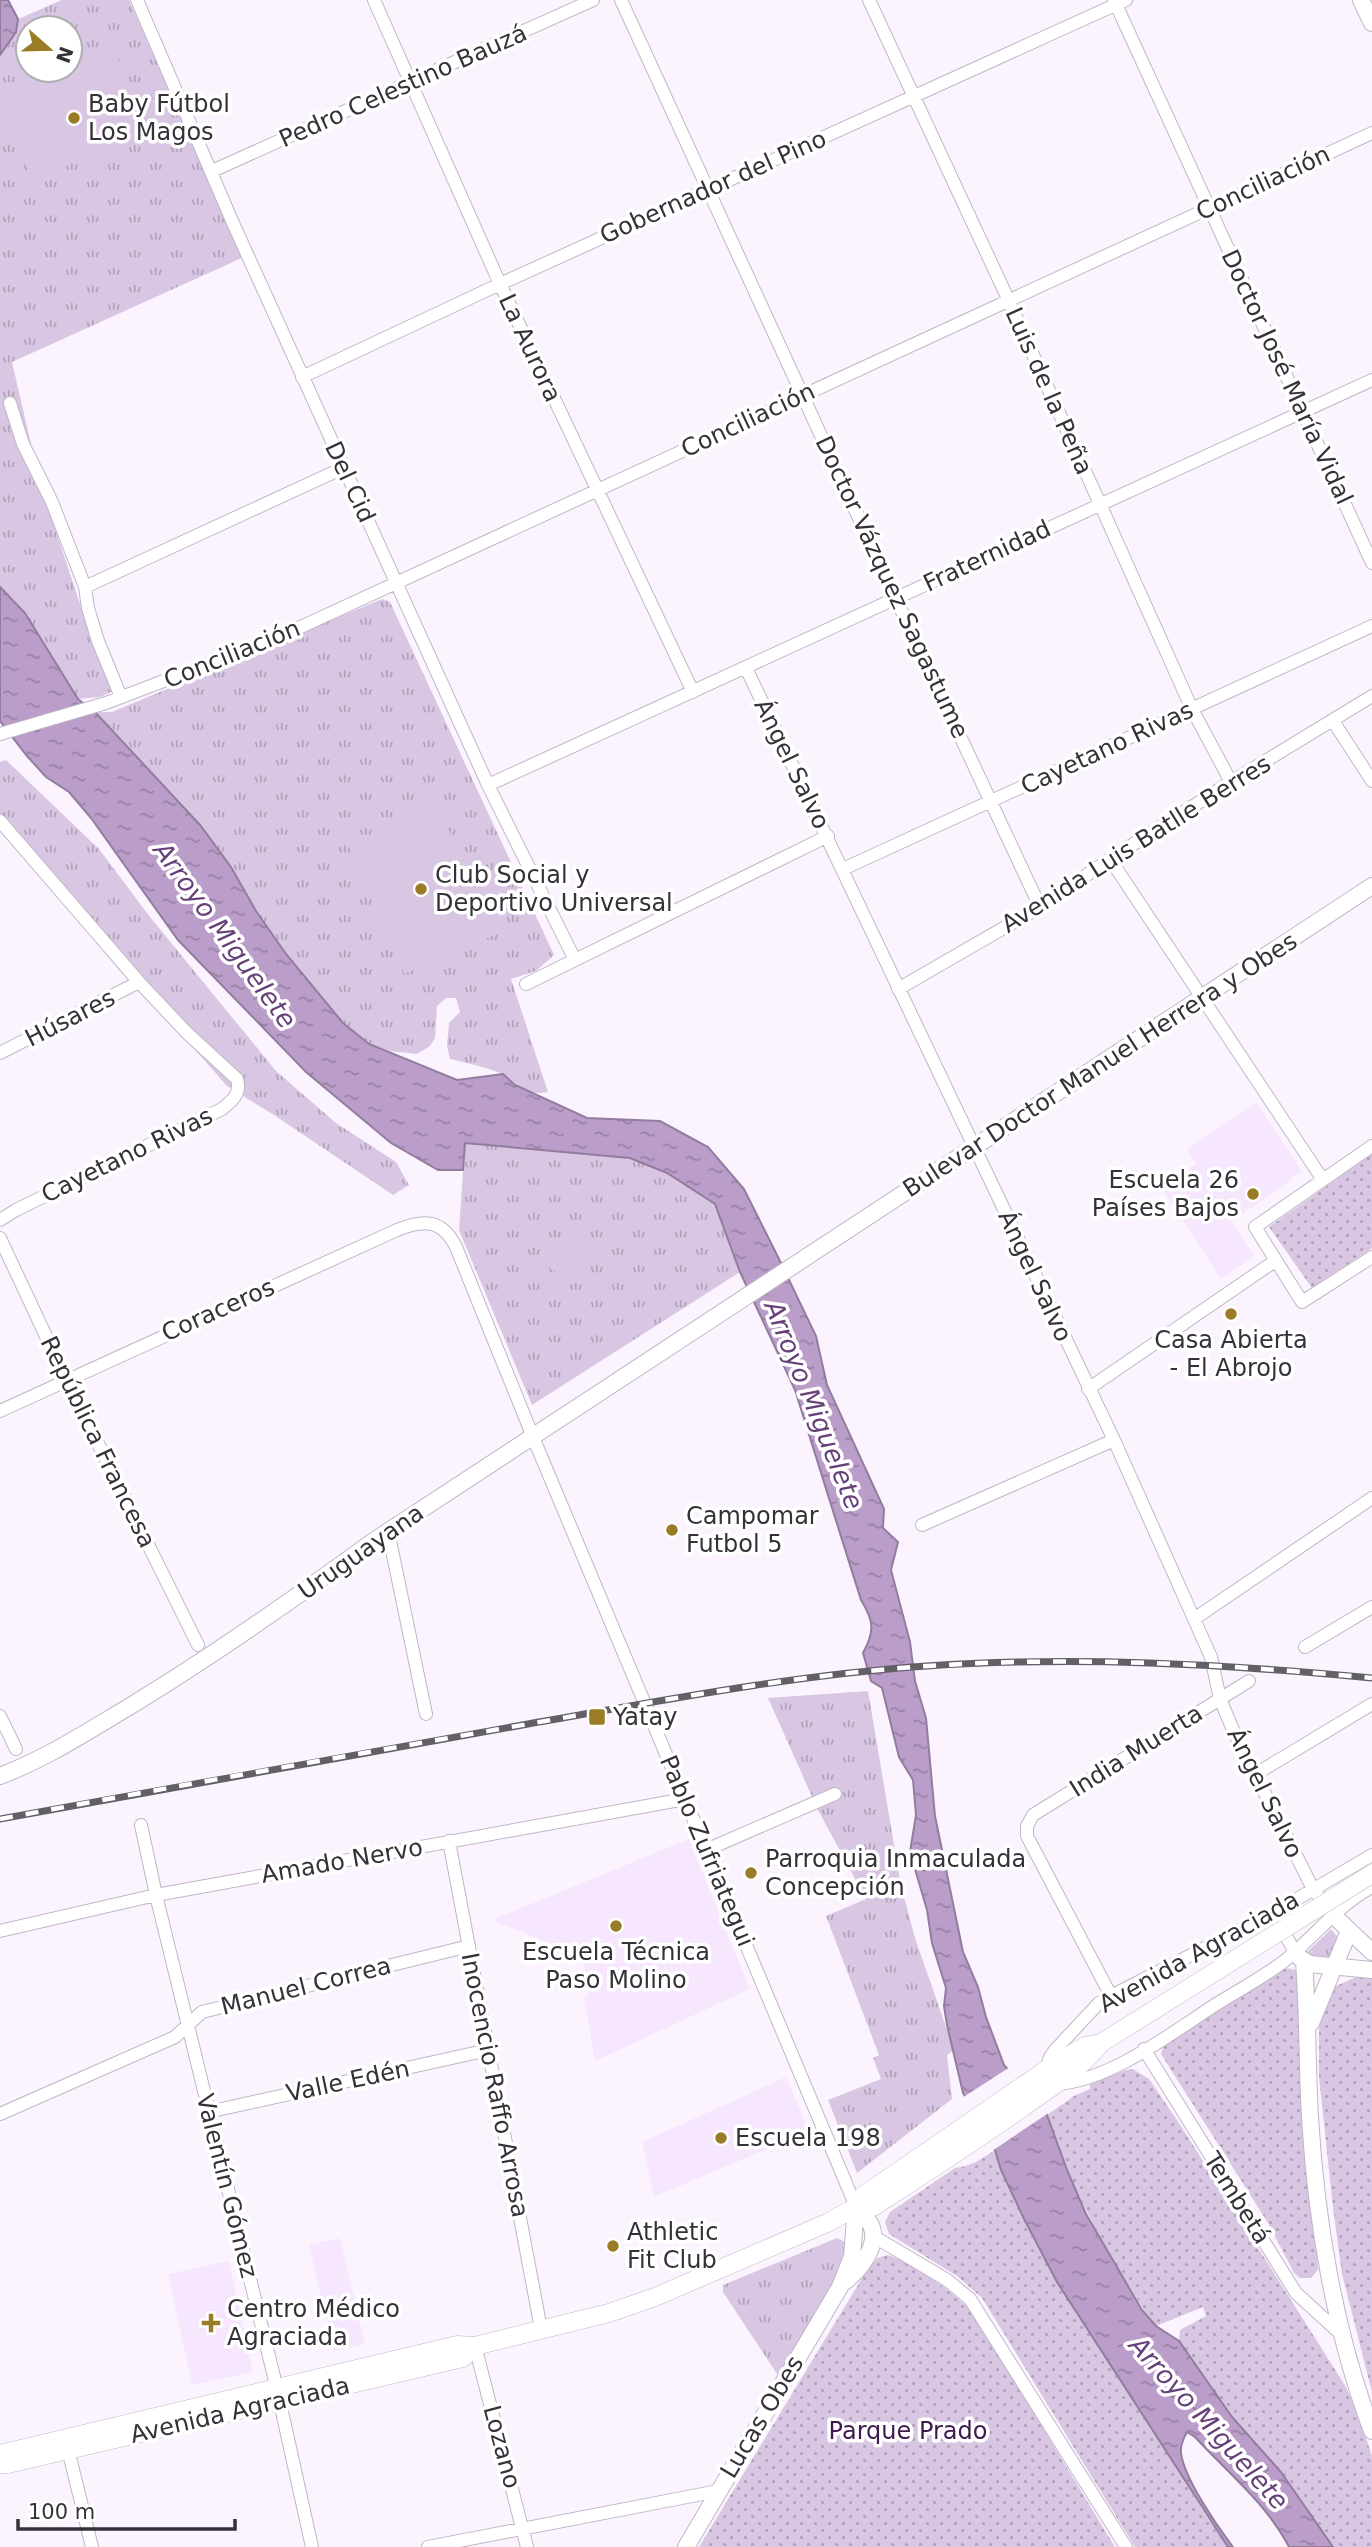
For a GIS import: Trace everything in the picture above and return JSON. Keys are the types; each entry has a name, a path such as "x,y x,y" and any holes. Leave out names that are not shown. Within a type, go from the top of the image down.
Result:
{"main road":[{"name":"Avenida Agraciada","path":"856,2207 873,2207 975,2141 1085,2046 1101,2043 1372,1874"},
{"name":"Avenida Agraciada","path":"0,2454 67,2444 277,2395 457,2344 475,2346 609,2313 655,2297 827,2223 856,2207 864,2195 965,2124 1051,2077"},
{"name":"Avenida Agraciada","path":"0,2464 8,2464 67,2444"}],"street":[{"name":"Del Cid","path":"137,0 343,468 488,785 575,960"},
{"name":"La Aurora","path":"374,0 500,284 693,692"},
{"name":"Pedro Celestino Bauzá","path":"212,171 593,0"},
{"name":"Doctor Vázquez Sagastume","path":"621,0 895,599 1041,907"},
{"name":"Luis de la Peña","path":"869,0 1008,299 1192,709 1231,782"},
{"path":"1361,0 1372,23"},
{"name":"Gobernador del Pino","path":"302,377 1119,1"},
{"name":"Doctor José María Vidal","path":"1119,1 1209,208 1372,563"},
{"name":"Conciliación","path":"0,734 106,703 279,637 1372,133"},
{"name":"Fraternidad","path":"488,785 1372,380"},
{"path":"10,403 23,444 52,502 85,587 98,641 121,697"},
{"path":"85,587 343,468"},
{"name":"Cayetano Rivas","path":"843,869 1372,626"},
{"name":"Ángel Salvo","path":"746,668 1114,1440 1214,1665 1220,1699 1254,1775 1313,1889 1332,1914"},
{"name":"Avenida Luis Batlle Berres","path":"898,989 1041,907 1110,859 1372,696"},
{"path":"1333,721 1372,781"},
{"path":"0,821 139,982"},
{"path":"526,984 828,836"},
{"path":"1110,859 1323,1180"},
{"name":"Bulevar Doctor Manuel Herrera y Obes","path":"717,1317 1372,886"},
{"name":"Cayetano Rivas","path":"0,1220 222,1109 238,1093 237,1079 186,1032 139,982"},
{"name":"Húsares","path":"0,1053 139,982"},
{"path":"1372,1146 1255,1227 1303,1303 1372,1257"},
{"name":"Coraceros","path":"0,1412 66,1379 397,1230 422,1223 440,1227"},
{"name":"Pablo Zufriategui","path":"440,1227 456,1247 856,2207"},
{"name":"República Francesa","path":"0,1238 66,1379 198,1645"},
{"path":"1088,1389 1275,1261"},
{"name":"Uruguayana","path":"0,1776 46,1756 205,1661 382,1536 717,1317"},
{"path":"922,1525 1114,1440"},
{"path":"1194,1619 1372,1498"},
{"path":"382,1536 426,1714"},
{"path":"1305,1647 1372,1607"},
{"name":"India Muerta","path":"1111,1996 1027,1836 1027,1826 1033,1815 1249,1681"},
{"path":"1254,1775 1372,1704"},
{"path":"0,1716 16,1749"},
{"path":"706,1850 835,1794"},
{"name":"Amado Nervo","path":"0,1931 156,1895 685,1799"},
{"name":"Valentín Gómez","path":"141,1825 312,2547"},
{"name":"Inocencio Raffo Arrosa","path":"449,1841 541,2329"},
{"name":"Avenida Agraciada","path":"1372,1855 1273,1913 1099,2003 1049,2057 1051,2077 1083,2080 1144,2049 1281,1964 1300,1957 1332,1914 1356,1895 1372,1887"},
{"path":"1273,1913 1300,1957 1308,2028 1310,2118 1329,2270 1342,2335 1372,2431"},
{"path":"1332,1914 1372,1952"},
{"path":"1308,2028 1349,1931"},
{"name":"Manuel Correa","path":"0,2114 175,2037 202,2012 469,1946"},
{"path":"1300,1957 1334,1966 1372,1970"},
{"name":"Tembetá","path":"1144,2049 1296,2293 1342,2335"},
{"name":"Valle Edén","path":"208,2112 488,2050"},
{"path":"856,2207 869,2222 873,2236 947,2280 970,2299 1125,2547"},
{"name":"Lucas Obes","path":"685,2547 840,2287 852,2257 856,2207"},
{"name":"Lucas Obes","path":"840,2287 868,2255 873,2236"},
{"name":"Lozano","path":"475,2346 527,2547"},
{"path":"67,2444 92,2547"},
{"path":"428,2547 718,2491"}],"shaded area":[{"path":"1256,1102 1302,1171 1231,1221 1254,1256 1221,1279 1161,1188 1196,1164 1187,1149"},
{"name":"Escuela Técnica Paso Molino","path":"689,1839 750,1989 595,2061 584,1998 588,1995 589,1981 582,1961 574,1953 492,1920"},
{"name":"Escuela 198","path":"786,2077 809,2131 654,2197 642,2142"},
{"path":"340,2238 365,2344 334,2351 309,2245"},
{"name":"Centro Médico Agraciada","path":"229,2261 253,2372 192,2385 168,2274"}],"green space":[{"path":"62,0 129,0 244,257 12,362 40,483 81,607 113,691 100,697 78,699 25,613 0,587 0,55 14,35 14,84 84,84 84,14 30,14"},
{"name":"Baby Fútbol Los Magos","path":"114,51 149,128 33,181 0,109 0,103 42,84 84,84 84,65"},
{"path":"382,599 390,602 554,955 536,971 511,979 548,1092 528,1092 504,1075 450,1059 447,1046 449,1023 460,1012 456,998 446,998 437,1006 435,1038 430,1046 417,1054 390,1051 369,1044 343,1023 286,954 256,911 231,867 200,825 95,712 112,712"},
{"path":"6,760 99,849 150,917 276,1071 336,1123 396,1162 409,1185 393,1195 227,1086 158,1008 118,969 0,820 0,762"},
{"name":"Club Social y Deportivo Universal","path":"438,805 494,935 404,974 348,844"},
{"path":"465,1143 630,1158 667,1173 715,1204 740,1272 532,1405 459,1230"},
{"path":"1372,1154 1372,1248 1312,1288 1269,1227"},
{"path":"567,1226 589,1239 567,1278 544,1265"},
{"path":"868,1691 901,1886 915,1938 954,2050 947,2055 952,2099 857,2173 828,2100 881,2079 873,2058 879,2055 826,1916 866,1899 818,1810 768,1698"},
{"path":"1331,1929 1339,1939 1331,1957 1326,1960 1308,1955 1307,1952"},
{"path":"1285,1968 1296,1970 1300,1978 1318,2270 1311,2278 1300,2278 1294,2273 1268,2223 1161,2054 1163,2047 1170,2042"},
{"path":"1360,1975 1372,1977 1372,2392 1342,2274 1319,2077 1319,2028 1325,2000 1334,1987"},
{"path":"1133,2069 1149,2079 1179,2123 1346,2387 1372,2456 1372,2547 1333,2547 1281,2472 1232,2417 1179,2341 1180,2330 1206,2316 1203,2307 1156,2326 1114,2261 1081,2200 1047,2115 1074,2096 1090,2089 1090,2084"},
{"name":"Parque Prado","path":"995,2150 1020,2213 1053,2273 1228,2547 1135,2547 982,2298 957,2276 889,2234 885,2222 890,2212 955,2168 972,2164"},
{"path":"837,2238 847,2243 848,2258 779,2377 723,2292 723,2285"},
{"name":"Parque Prado","path":"888,2255 922,2271 972,2311 1115,2547 699,2547 864,2275 877,2258"}],"water":[{"path":"0,0 8,0 15,14 14,35 0,55"},
{"name":"Arroyo Miguelete","path":"0,587 25,613 78,699 95,712 200,825 231,867 256,911 286,954 343,1023 369,1044 457,1080 503,1074 515,1085 587,1118 660,1121 708,1147 744,1189 816,1336 827,1385 884,1509 883,1528 898,1542 891,1570 910,1642 915,1681 926,1718 935,1816 963,1952 978,1987 1004,2065 1047,2115 1086,2214 1142,2310 1156,2326 1179,2341 1232,2417 1281,2472 1333,2547 1289,2547 1270,2517 1246,2489 1187,2432 1181,2448 1183,2463 1202,2502 1233,2547 1228,2547 1057,2282 1024,2219 1001,2170 995,2150 963,2093 947,2025 944,2006 946,1988 910,1852 916,1815 913,1780 899,1757 882,1688 871,1681 863,1653 870,1638 871,1620 861,1600 795,1390 740,1272 715,1204 667,1173 630,1158 465,1143 463,1170 438,1170 391,1143 306,1072 178,940 91,818 69,792 46,777 0,721"}],"pier":[{"path":"1010,2067 1050,2112 992,2151 962,2098"}],"railway":[{"path":"0,1819 677,1698 776,1682 877,1670 983,1663 1094,1662 1205,1665 1372,1678"}],"place":[{"name":"Baby Fútbol Los Magos","path":"74,118"},
{"name":"Club Social y Deportivo Universal","path":"421,889"},
{"name":"Escuela 26 Países Bajos","path":"1253,1194"},
{"name":"Casa Abierta - El Abrojo","path":"1231,1314"},
{"name":"Campomar Futbol 5","path":"672,1530"},
{"name":"Yatay","path":"597,1717"},
{"name":"Parroquia Inmaculada Concepción","path":"751,1873"},
{"name":"Escuela Técnica Paso Molino","path":"616,1926"},
{"name":"Escuela 198","path":"721,2138"},
{"name":"Athletic Fit Club","path":"613,2246"},
{"name":"Centro Médico Agraciada","path":"211,2323"}]}
